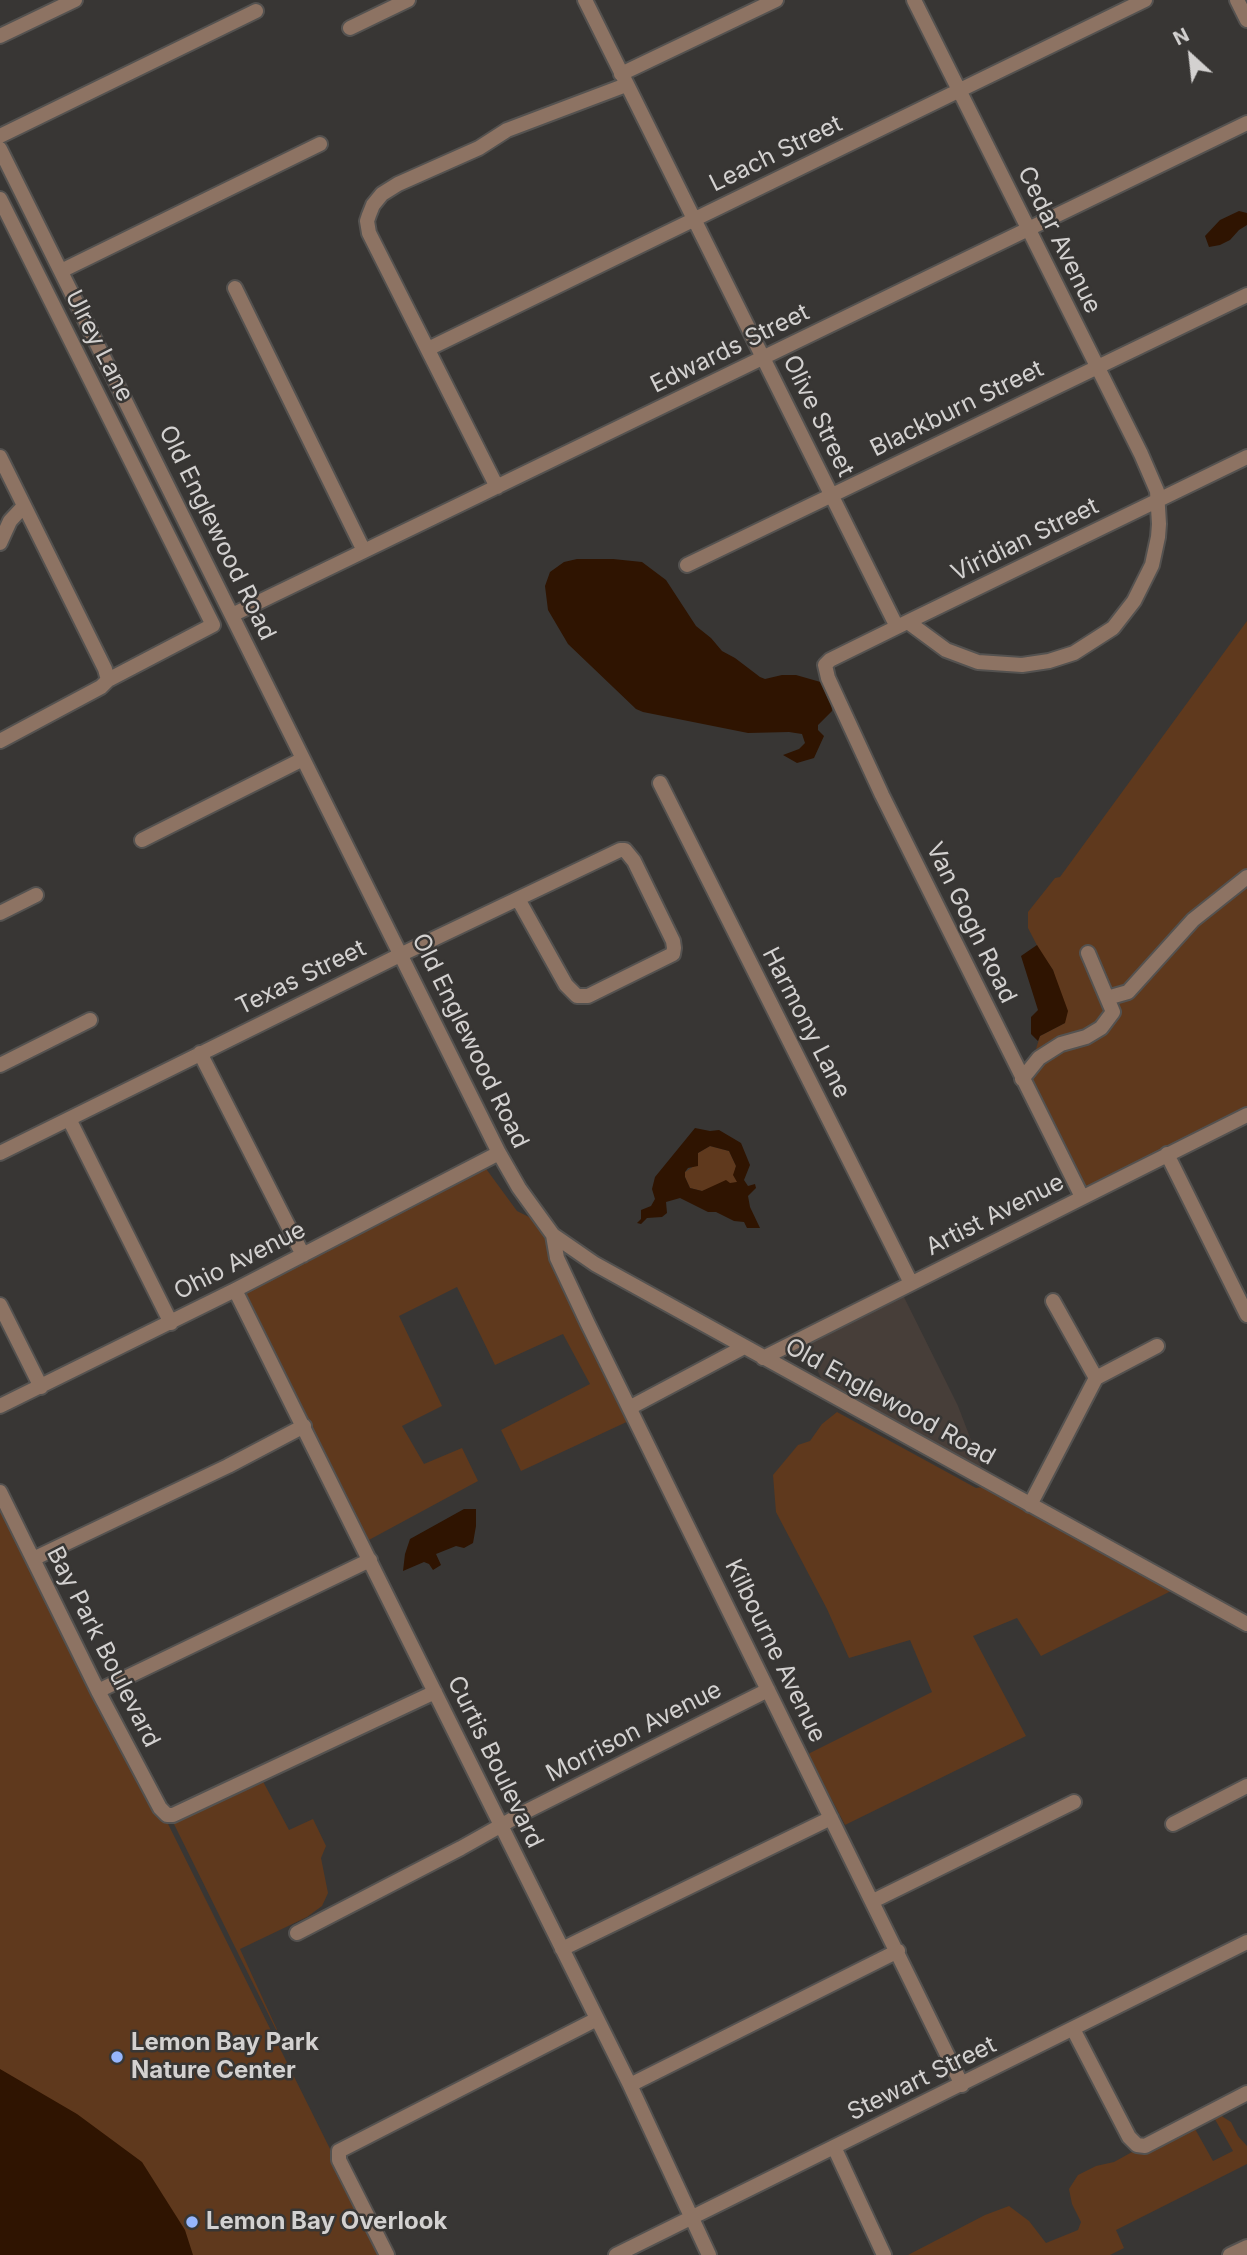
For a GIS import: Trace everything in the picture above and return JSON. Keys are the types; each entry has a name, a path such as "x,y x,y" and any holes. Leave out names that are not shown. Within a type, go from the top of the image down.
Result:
{"street":[{"path":"0,36 75,0"},
{"path":"350,28 408,0"},
{"name":"Olive Street","path":"584,0 831,495 902,624"},
{"path":"497,487 369,233 367,221 373,205 390,188 479,148 507,130 623,79 776,0"},
{"name":"Cedar Avenue","path":"902,624 946,650 978,662 1022,666 1049,662 1074,653 1113,628 1128,611 1141,590 1156,552 1158,537 1158,501 1154,482 1142,454 914,0"},
{"name":"Leach Street","path":"428,349 1145,0"},
{"path":"1237,0 1247,20"},
{"path":"0,136 256,11"},
{"name":"Edwards Street","path":"232,615 1247,123"},
{"path":"61,271 320,144"},
{"name":"Old Englewood Road","path":"0,149 499,1153 519,1188 553,1235 595,1264 1247,1624"},
{"name":"Ulrey Lane","path":"0,199 213,625 108,680"},
{"path":"235,288 364,551"},
{"name":"Blackburn Street","path":"687,565 1247,295"},
{"path":"0,457 108,680 102,687 0,741"},
{"name":"Viridian Street","path":"825,665 902,624 1247,457"},
{"path":"0,543 10,521 24,506"},
{"name":"Van Gogh Road","path":"825,665 828,678 883,794 1082,1197"},
{"path":"142,839 303,759"},
{"name":"Harmony Lane","path":"660,783 911,1283"},
{"name":"Texas Street","path":"0,1153 402,954 620,850 625,850 634,861 673,941 673,954 588,996 576,996 566,985 518,899"},
{"path":"1107,998 1128,992 1193,920 1247,877"},
{"path":"0,913 36,895"},
{"path":"1022,1079 1039,1058 1061,1044 1086,1037 1101,1028 1113,1012 1088,953"},
{"path":"0,1065 90,1020"},
{"path":"200,1053 303,1255"},
{"name":"Artist Avenue","path":"763,1358 1247,1115"},
{"path":"69,1119 171,1323"},
{"name":"Ohio Avenue","path":"0,1406 171,1323 499,1153"},
{"path":"1167,1154 1247,1315"},
{"name":"Kilbourne Avenue","path":"553,1235 557,1258 962,2085"},
{"name":"Curtis Boulevard","path":"235,1290 630,2085 709,2255"},
{"path":"1053,1301 1096,1378"},
{"path":"0,1305 41,1387"},
{"path":"1030,1505 1096,1378 1157,1346"},
{"path":"631,1408 744,1347"},
{"path":"33,1559 228,1466 304,1426"},
{"name":"Bay Park Boulevard","path":"0,1492 99,1691 160,1808 167,1815 173,1815 435,1692"},
{"path":"99,1691 370,1560"},
{"name":"Morrison Avenue","path":"297,1933 768,1690"},
{"path":"1173,1824 1247,1786"},
{"path":"873,1901 1074,1802"},
{"path":"562,1949 831,1818"},
{"name":"Stewart Street","path":"616,2255 1247,1942"},
{"path":"630,2085 898,1951"},
{"path":"387,2255 339,2160 339,2151 597,2019"},
{"path":"1073,2029 1129,2137 1137,2145 1145,2146 1247,2093"},
{"path":"834,2147 884,2255"},
{"path":"1230,2255 1247,2247"}],"shaded area":[{"path":"1239,211 1247,213 1247,225 1230,240 1209,247 1205,236 1220,220"},
{"path":"577,559 642,562 666,580 696,626 722,651 760,677 765,679 796,675 824,683 831,699 832,711 818,725 818,730 824,736 814,758 797,763 783,755 799,749 805,743 802,734 748,733 636,709 568,644 548,610 545,586 550,572 564,562"},
{"path":"1247,621 1247,1113 1091,1197 1028,1075 1040,1036 1065,1023 1053,970 1028,928 1028,912 1055,878 1060,877"},
{"path":"1037,945 1053,970 1068,1011 1065,1023 1040,1036 1038,1041 1031,1034 1031,1017 1038,1010 1021,956"},
{"path":"695,1128 719,1130 741,1143 750,1165 744,1180 748,1186 755,1184 756,1188 748,1196 750,1207 760,1228 747,1228 744,1222 734,1221 716,1212 708,1212 680,1198 666,1202 667,1213 662,1217 647,1218 641,1224 637,1223 641,1219 641,1210 651,1206 655,1199 652,1189 655,1177","holes":["710,1146 729,1151 736,1166 733,1175 737,1182 730,1183 726,1180 702,1191 690,1188 685,1172 688,1168 698,1166 698,1153"]},
{"path":"710,1146 729,1151 736,1166 738,1182 702,1191 690,1188 685,1172 694,1166 698,1153"},
{"path":"484,1166 517,1211 535,1220 550,1238 633,1419 521,1471 501,1430 590,1384 563,1334 495,1365 457,1287 399,1316 442,1406 402,1426 424,1464 462,1448 478,1481 367,1541 245,1295 243,1283"},
{"path":"901,1291 958,1406 984,1474 825,1387 803,1339"},
{"path":"837,1412 976,1488 983,1487 1001,1495 1173,1590 1041,1656 1017,1618 973,1636 1026,1736 845,1825 808,1754 932,1692 910,1640 849,1658 827,1609 776,1512 773,1475 798,1445 810,1441 822,1424"},
{"path":"0,1487 384,2255 176,2255 0,2088"},
{"path":"464,1509 476,1509 473,1543 464,1548 456,1546 436,1554 441,1565 433,1570 424,1562 403,1571 410,1539"},
{"path":"259,1774 289,1830 313,1819 326,1846 321,1858 328,1893 322,1906 307,1917 240,1949 291,2060 171,1818"},
{"path":"0,2069 77,2114 142,2162 185,2230 193,2255 0,2255"},
{"path":"1208,2107 1215,2107 1231,2122 1247,2146 1247,2164 1116,2230 1124,2248 1110,2255 908,2255 985,2215 1009,2206 1029,2221 1046,2243 1078,2230 1081,2222 1072,2204 1069,2189 1078,2175 1096,2166 1114,2162 1190,2120 1213,2161 1233,2151"}],"place":[{"name":"Lemon Bay Park Nature Center","path":"117,2057"},
{"name":"Lemon Bay Overlook","path":"192,2222"}]}
